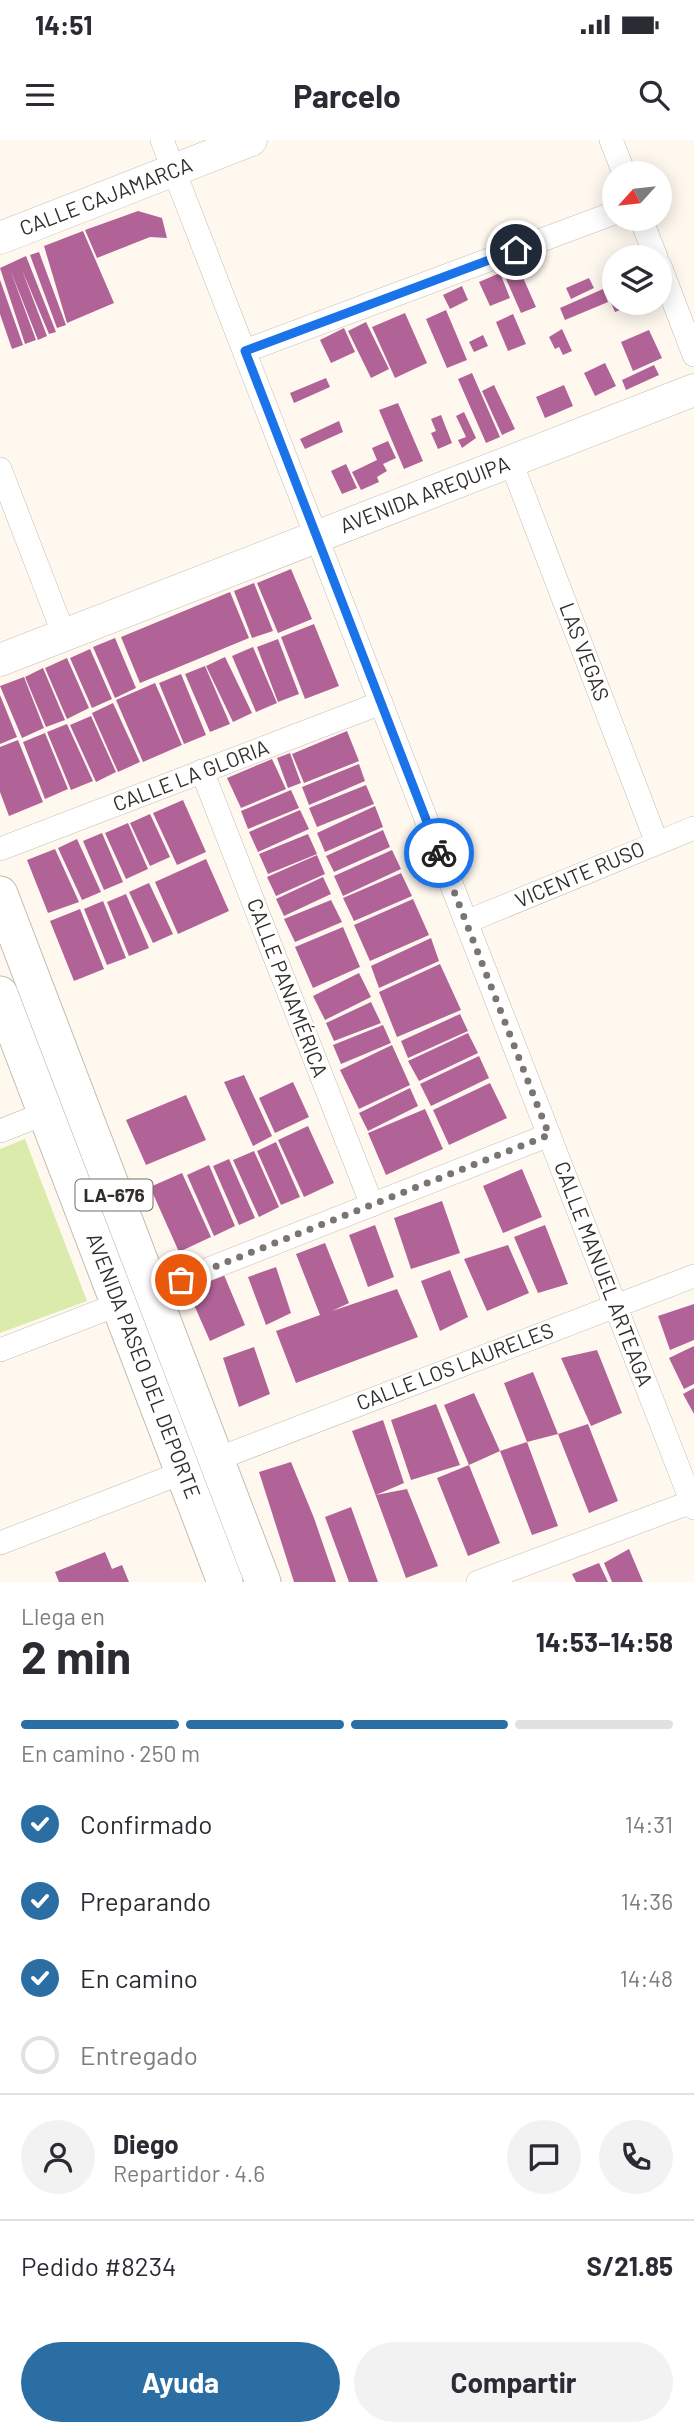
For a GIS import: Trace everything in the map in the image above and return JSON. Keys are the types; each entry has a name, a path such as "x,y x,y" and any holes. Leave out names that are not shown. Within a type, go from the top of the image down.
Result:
{"main road":[{"name":"AVENIDA PASEO DEL DEPORTE","path":"0,894 135,1298 184,1472 225,1582"},
{"name":"AVENIDA PASEO DEL DEPORTE","path":"0,994 46,1114 216,1460 262,1582"}],"street":[{"name":"CALLE MANUEL ARTEAGA","path":"162,140 693,1504"},
{"name":"CALLE CAJAMARCA","path":"0,238 251,140"},
{"path":"611,140 619,161"},
{"path":"245,351 602,217"},
{"path":"672,297 694,355"},
{"name":"AVENIDA AREQUIPA","path":"0,660 694,390"},
{"name":"LAS VEGAS","path":"511,462 657,843"},
{"path":"0,469 64,635"},
{"name":"CALLE LA GLORIA","path":"0,849 381,703"},
{"name":"CALLE PANAMÉRICA","path":"202,771 372,1205"},
{"name":"VICENTE RUSO","path":"466,922 694,828"},
{"path":"0,1131 46,1114"},
{"path":"0,1350 549,1135"},
{"name":"CALLE LOS LAURELES","path":"216,1460 694,1276"},
{"path":"0,1543 184,1472"},
{"path":"478,1582 693,1504"}],"green space":[{"path":"25,1139 87,1301 0,1333 0,1149"}],"building":[{"path":"138,211 162,218 167,238 150,237 97,258 85,230"},
{"path":"83,231 114,303 67,323 44,246"},
{"path":"39,252 66,325 57,328 30,255"},
{"path":"26,256 56,332 49,334 22,270 47,336 38,340 10,269 36,340 25,344 0,268"},
{"path":"500,273 510,298 490,306 479,282"},
{"path":"521,273 536,307 521,313 506,279"},
{"path":"589,278 594,288 571,299 566,288"},
{"path":"0,280 23,345 12,349 0,314"},
{"path":"462,286 468,300 450,309 443,295"},
{"path":"602,289 602,305 565,320 560,308"},
{"path":"446,310 467,360 447,368 426,319"},
{"path":"405,313 427,363 395,378 372,327"},
{"path":"513,314 526,344 508,351 496,322"},
{"path":"366,322 389,369 371,378 348,331"},
{"path":"344,328 355,352 331,363 320,340"},
{"path":"562,329 572,351 563,355 559,347 555,349 549,337"},
{"path":"649,330 662,358 633,371 621,342"},
{"path":"483,335 488,346 474,352 469,342"},
{"path":"605,363 616,386 595,396 584,373"},
{"path":"654,365 659,375 626,390 622,380"},
{"path":"472,373 500,437 486,443 458,379"},
{"path":"326,378 330,387 294,403 290,393"},
{"path":"494,385 515,429 502,435 482,391"},
{"path":"564,385 573,406 545,418 536,397"},
{"path":"398,403 423,461 404,469 379,410"},
{"path":"464,412 476,438 462,448 458,440 466,437 456,416"},
{"path":"441,415 452,443 438,449 431,433 436,431 431,419"},
{"path":"339,421 343,432 305,449 300,439"},
{"path":"388,441 396,458 383,464 387,471 377,477 379,482 361,490 352,472 377,460 372,448"},
{"path":"346,464 357,488 342,494 331,471"},
{"path":"291,569 312,619 278,633 257,583"},
{"path":"254,583 273,631 252,638 234,591"},
{"path":"230,592 249,638 140,683 121,637"},
{"path":"314,624 339,686 305,699 281,637"},
{"path":"115,638 136,688 115,698 93,647"},
{"path":"278,639 299,694 278,702 257,647"},
{"path":"253,647 277,703 256,712 232,656"},
{"path":"90,649 112,699 92,708 70,658"},
{"path":"225,657 252,713 233,722 206,666"},
{"path":"67,658 89,708 67,719 45,668"},
{"path":"205,666 230,724 210,732 185,674"},
{"path":"43,668 65,720 46,727 25,677"},
{"path":"181,674 206,735 184,744 159,683"},
{"path":"24,677 44,728 22,738 0,686"},
{"path":"155,683 182,745 143,762 116,700"},
{"path":"0,695 17,737 0,744"},
{"path":"113,703 140,762 118,772 92,713"},
{"path":"91,716 116,772 96,782 70,725"},
{"path":"67,724 93,781 71,790 47,732"},
{"path":"347,731 359,761 304,783 292,754"},
{"path":"45,733 68,789 45,799 23,742"},
{"path":"18,740 43,802 9,816 0,792 0,747"},
{"path":"290,753 301,783 288,788 277,758"},
{"path":"272,759 286,789 241,808 227,778"},
{"path":"359,764 365,781 309,805 302,787"},
{"path":"366,785 374,804 317,827 309,808"},
{"path":"291,790 299,808 248,829 241,811"},
{"path":"183,800 206,852 177,865 153,813"},
{"path":"375,806 383,827 325,852 317,833"},
{"path":"300,810 309,829 258,852 249,832"},
{"path":"150,814 170,857 150,866 130,823"},
{"path":"128,823 148,869 126,879 105,833"},
{"path":"383,830 390,847 334,872 326,856"},
{"path":"102,833 123,882 104,890 83,841"},
{"path":"308,834 317,854 268,874 259,854"},
{"path":"77,839 101,892 82,900 58,848"},
{"path":"55,849 79,902 48,913 27,860"},
{"path":"392,850 401,869 343,896 334,876"},
{"path":"317,855 325,874 276,896 267,877"},
{"path":"206,859 229,911 178,934 155,882"},
{"path":"401,873 412,896 354,921 343,898"},
{"path":"323,877 331,894 284,916 276,899"},
{"path":"149,883 173,934 153,943 129,892"},
{"path":"126,894 149,948 129,956 107,902"},
{"path":"413,899 429,935 370,961 354,925"},
{"path":"331,900 342,922 295,942 284,919"},
{"path":"103,901 126,958 107,965 84,909"},
{"path":"80,909 104,969 74,981 50,921"},
{"path":"343,927 360,967 313,988 295,947"},
{"path":"431,938 439,961 379,988 371,966"},
{"path":"440,964 461,1010 397,1037 379,992"},
{"path":"359,973 371,997 325,1020 313,996"},
{"path":"371,1002 381,1023 334,1041 326,1023"},
{"path":"460,1014 468,1031 408,1058 401,1041"},
{"path":"383,1025 391,1043 341,1064 333,1045"},
{"path":"468,1033 478,1053 419,1081 408,1061"},
{"path":"392,1045 410,1085 359,1109 340,1070"},
{"path":"479,1056 489,1078 431,1106 420,1084"},
{"path":"244,1075 272,1136 253,1146 224,1082"},
{"path":"293,1082 309,1117 275,1133 259,1098"},
{"path":"490,1083 507,1118 449,1145 433,1110"},
{"path":"410,1088 418,1106 368,1131 359,1113"},
{"path":"186,1095 206,1140 146,1165 126,1120"},
{"path":"425,1109 443,1149 386,1175 368,1133"},
{"path":"308,1126 334,1183 304,1197 278,1140"},
{"path":"276,1142 300,1197 281,1205 257,1151"},
{"path":"254,1151 279,1207 259,1217 233,1160"},
{"path":"229,1159 255,1218 239,1225 213,1166"},
{"path":"209,1165 235,1226 214,1236 187,1175"},
{"path":"522,1169 542,1217 503,1233 483,1186"},
{"path":"182,1173 211,1237 179,1252 150,1187"},
{"path":"442,1201 460,1253 411,1269 394,1218"},
{"path":"375,1225 394,1277 368,1287 349,1235"},
{"path":"545,1225 568,1284 538,1293 514,1237"},
{"path":"325,1243 349,1303 332,1311 397,1289 418,1337 296,1383 276,1331 320,1315 296,1254"},
{"path":"508,1245 529,1293 487,1311 464,1259"},
{"path":"276,1267 291,1313 266,1325 248,1277"},
{"path":"450,1270 468,1317 440,1331 421,1281"},
{"path":"224,1275 245,1325 210,1341 187,1289"},
{"path":"694,1304 694,1340 670,1350 658,1316"},
{"path":"694,1346 694,1384 684,1389 669,1358"},
{"path":"254,1347 270,1394 239,1407 223,1358"},
{"path":"597,1350 622,1413 591,1426 561,1358"},
{"path":"533,1372 558,1434 527,1442 504,1383"},
{"path":"694,1388 694,1414 683,1394"},
{"path":"474,1393 500,1451 469,1465 444,1405"},
{"path":"436,1404 460,1465 411,1480 391,1420"},
{"path":"383,1420 404,1483 376,1495 407,1489 438,1566 406,1578 352,1431"},
{"path":"588,1424 618,1501 589,1513 558,1434"},
{"path":"527,1442 558,1526 532,1535 500,1451"},
{"path":"291,1462 336,1582 294,1582 259,1472"},
{"path":"469,1465 500,1543 468,1556 437,1478"},
{"path":"351,1507 378,1582 349,1582 325,1517"},
{"path":"629,1549 643,1582 612,1582 604,1563"},
{"path":"105,1552 112,1569 122,1565 129,1582 59,1582 55,1572"},
{"path":"599,1563 608,1582 576,1582 572,1574"}],"way so far":[{"path":"181,1280 549,1135 439,853"}],"route":[{"path":"439,853 245,351 516,250"}]}
